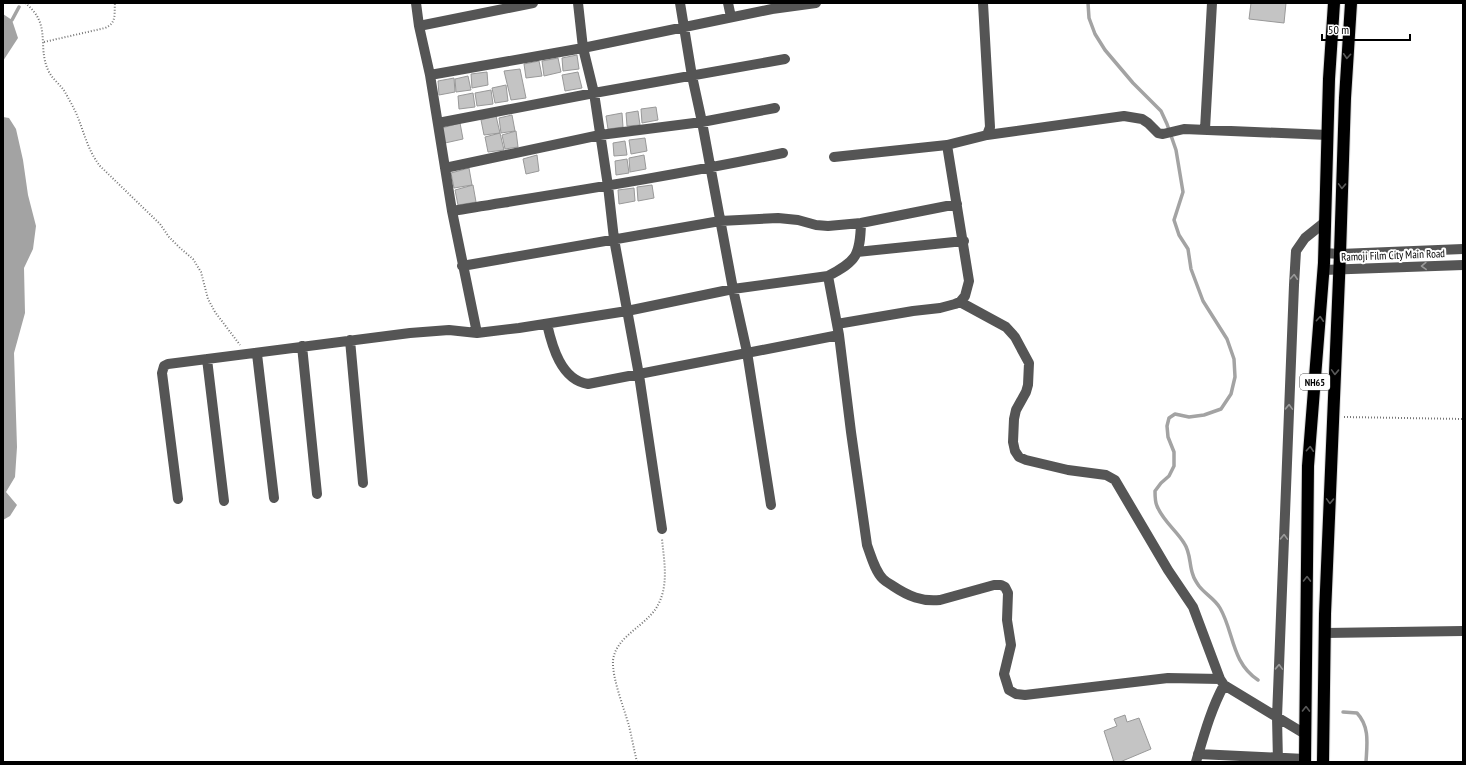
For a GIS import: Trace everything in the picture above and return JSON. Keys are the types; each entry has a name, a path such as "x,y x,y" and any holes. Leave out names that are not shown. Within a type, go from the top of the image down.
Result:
{"highway":[{"name":"NH65","path":"1305,760 1308,466 1324,253 1329,79 1334,3"},
{"name":"NH65","path":"1323,762 1325,633 1345,98 1351,3"}],"street":[{"path":"416,3 419,26 430,75 462,266 477,333"},
{"path":"419,26 533,3"},
{"path":"578,3 583,48 594,93 608,186 614,239 639,375 662,530"},
{"path":"680,3 692,76 711,168 733,289 747,352 771,505"},
{"path":"728,3 731,17"},
{"path":"430,75 583,48 772,9 816,3"},
{"path":"983,3 990,121 990,127 987,135"},
{"path":"1205,129 1212,3"},
{"path":"438,123 594,93 785,59"},
{"path":"445,168 600,135 702,122 775,108"},
{"path":"834,157 947,145 987,135 1124,116 1142,119 1158,132 1163,134 1184,128 1328,135"},
{"path":"837,324 940,308 960,302 966,296 970,281 947,145"},
{"path":"452,211 711,168 783,153"},
{"path":"462,266 720,221 778,218 828,226 861,223 957,204"},
{"path":"1278,760 1277,717 1296,250 1305,238 1325,222"},
{"path":"178,500 162,370 168,364 350,340 449,330 477,333 547,324 627,311 733,289 828,276 851,262 857,252 861,223"},
{"path":"857,252 964,241"},
{"name":"Ramoji Film City Main Road","path":"1324,253 1340,254 1463,249"},
{"name":"Ramoji Film City Main Road","path":"1323,270 1463,265"},
{"path":"828,276 839,335 867,545 873,563 882,579 904,593 922,600 932,601 994,585 1001,585 1005,587 1008,593 1007,620 1011,640 1004,674 1009,690 1016,694 1025,695 1168,678 1222,682 1305,734"},
{"path":"960,302 1006,327 1016,337 1029,363 1028,385 1026,392 1016,410 1014,419 1013,442 1015,451 1019,457 1068,470 1106,476 1115,480 1168,570 1193,607 1222,682 1197,758 1305,760"},
{"path":"547,324 557,356 566,371 574,379 581,383 588,384 839,335"},
{"path":"350,340 363,483"},
{"path":"302,346 316,494"},
{"path":"252,354 274,498"},
{"path":"207,359 224,501"},
{"path":"1325,633 1463,630"}],"path":[{"path":"25,3 38,18 43,29 43,52 49,72 64,90 72,104 79,118 92,156 100,166 160,224 169,237 193,259 201,272 208,299 215,312 252,354"},
{"path":"44,42 111,26 113,22 115,3"},
{"path":"1333,417 1463,419"},
{"path":"637,762 630,728 614,673 613,660 616,650 623,641 651,616 661,597 665,578 662,530"}],"shaded area":[{"path":"3,14 12,20 18,38 3,61"},
{"path":"3,117 9,118 16,129 23,160 28,195 36,226 33,249 24,268 25,313 14,353 17,447 15,477 6,492 17,505 10,516 3,520"}],"building":[{"path":"1251,3 1286,3 1284,23 1249,19"},
{"path":"577,55 579,69 563,71 562,58"},
{"path":"558,58 561,72 544,76 542,61"},
{"path":"539,61 542,76 526,78 524,64"},
{"path":"520,69 526,98 511,100 504,71"},
{"path":"487,72 488,85 472,88 471,74"},
{"path":"578,72 582,88 565,91 562,75"},
{"path":"468,76 471,90 456,92 455,79"},
{"path":"454,78 455,92 439,95 438,81"},
{"path":"506,85 508,101 495,103 492,88"},
{"path":"491,90 493,104 477,106 475,93"},
{"path":"473,93 475,107 459,109 458,96"},
{"path":"656,107 658,120 642,123 641,109"},
{"path":"638,111 640,125 627,126 626,113"},
{"path":"622,113 623,127 608,129 606,116"},
{"path":"512,115 515,131 501,133 499,118"},
{"path":"496,116 500,133 484,135 481,120"},
{"path":"460,123 463,139 445,143 442,128"},
{"path":"516,131 518,147 505,149 502,135"},
{"path":"500,133 504,150 488,152 485,137"},
{"path":"645,138 647,151 631,154 629,140"},
{"path":"625,141 627,155 614,156 613,143"},
{"path":"537,155 539,171 526,174 523,159"},
{"path":"644,155 646,169 630,172 629,158"},
{"path":"627,159 629,173 616,175 615,161"},
{"path":"469,168 472,185 454,188 451,173"},
{"path":"473,185 476,202 458,205 455,190"},
{"path":"652,185 654,198 638,201 637,187"},
{"path":"634,188 635,201 619,204 618,190"},
{"path":"1125,715 1127,722 1139,718 1151,749 1120,762 1114,762 1104,731 1117,726 1114,719"}],"waterway":[{"path":"1088,3 1089,18 1095,34 1105,50 1133,83 1161,111 1167,124 1176,150 1183,192 1174,220 1179,235 1188,249 1191,269 1203,301 1227,339 1234,359 1235,377 1231,394 1221,409 1204,415 1189,417 1175,414 1169,418 1167,426 1168,437 1174,452 1174,466 1169,476 1155,491 1156,503 1163,516 1181,538 1186,547 1193,576 1196,581 1201,589 1220,608 1225,617 1234,646 1243,665 1249,673 1258,680"},
{"path":"3,24 12,20 19,7"},
{"path":"1343,712 1357,713 1364,724 1367,736 1366,762"}]}
